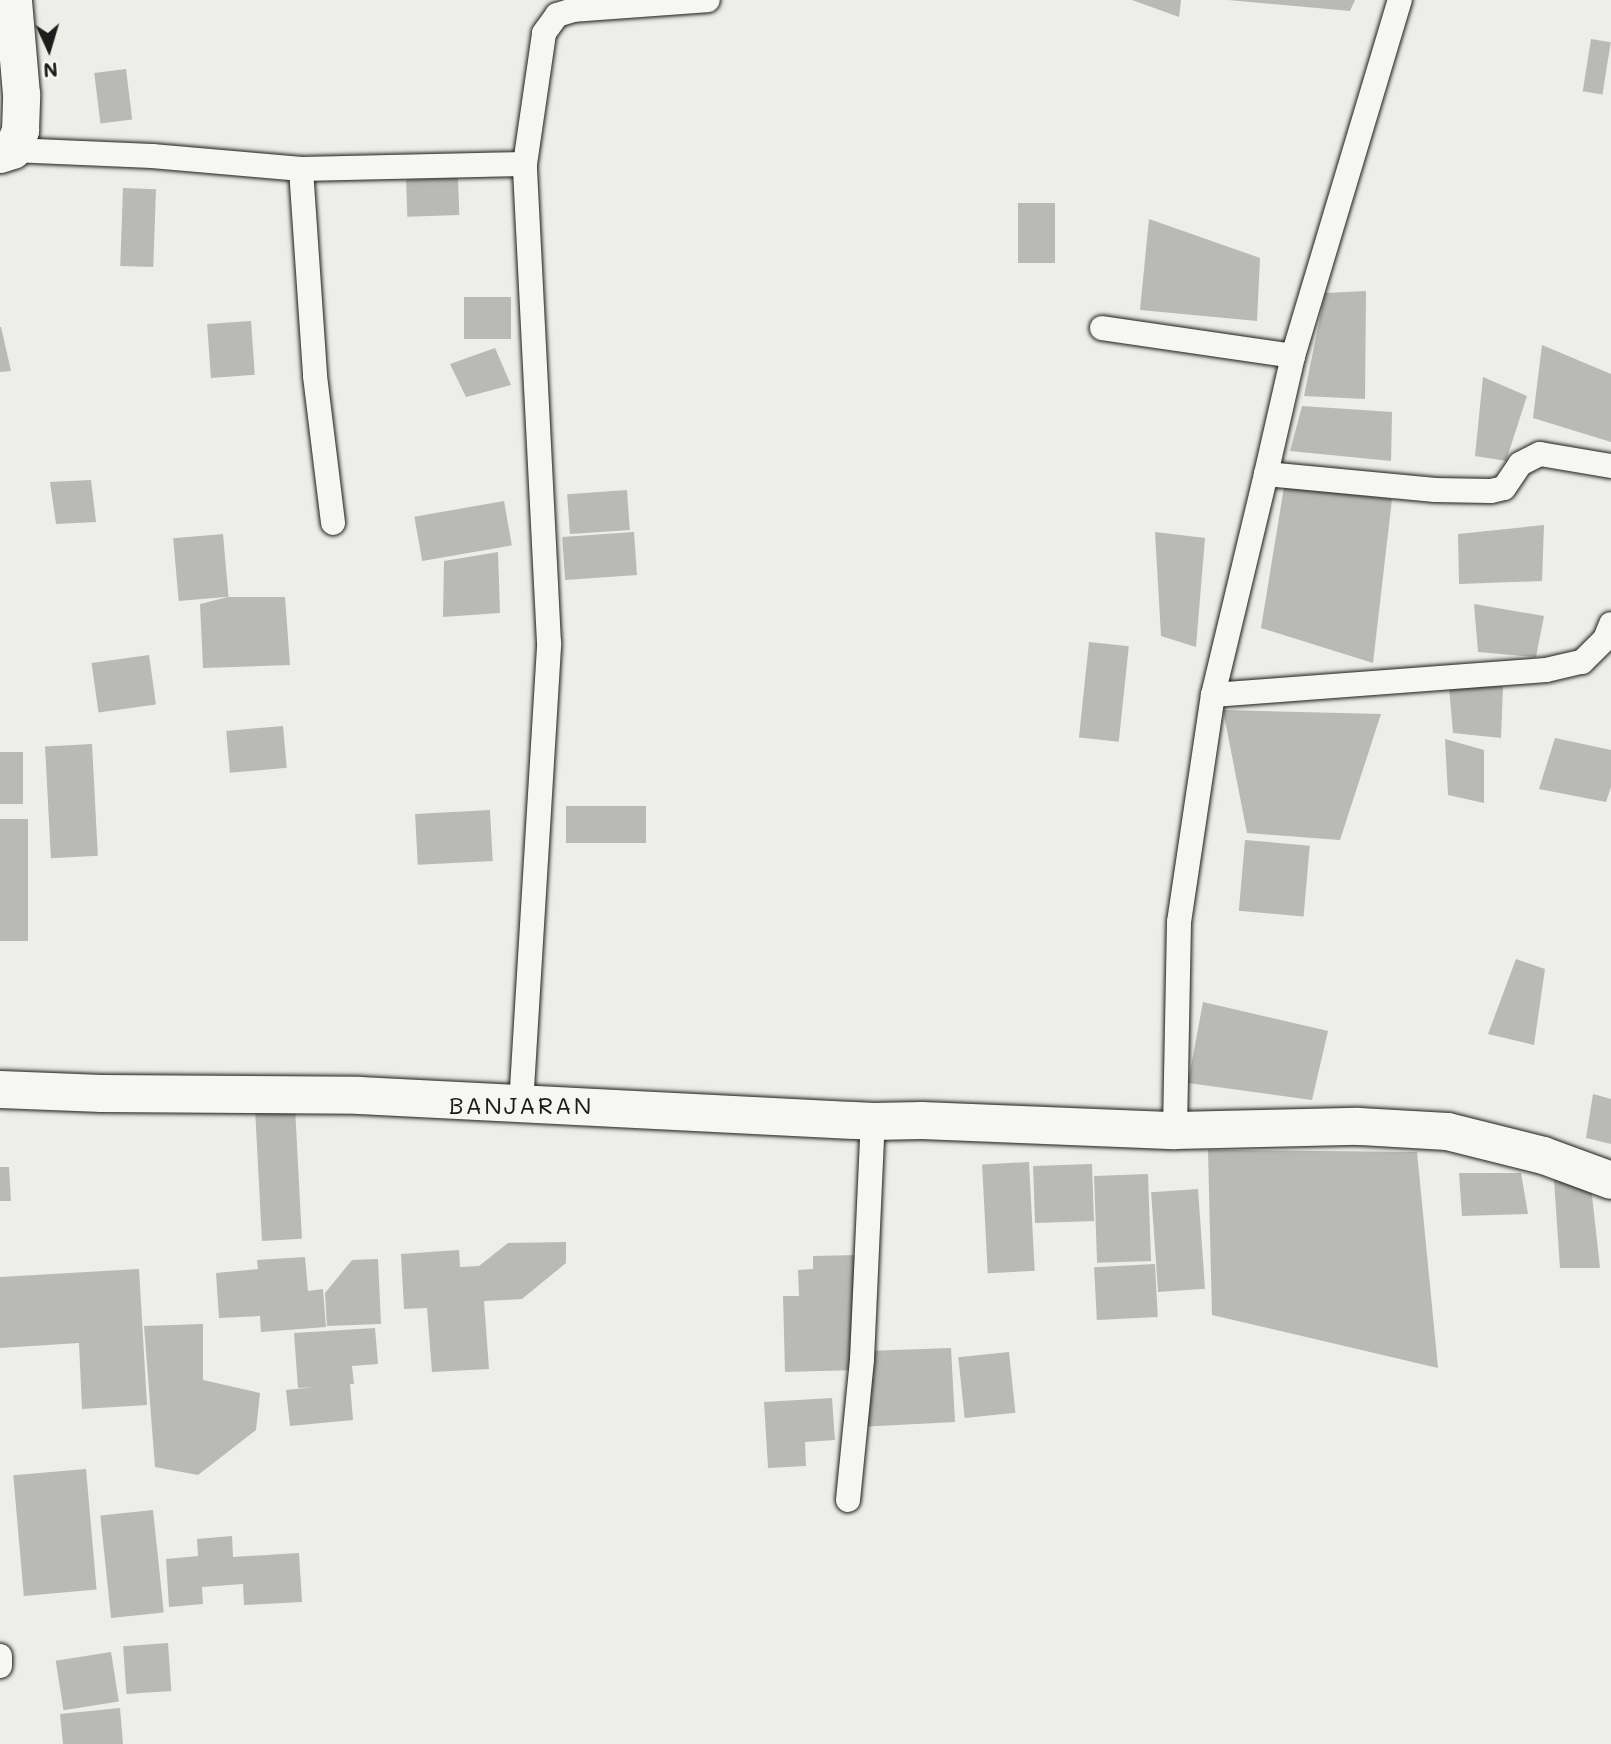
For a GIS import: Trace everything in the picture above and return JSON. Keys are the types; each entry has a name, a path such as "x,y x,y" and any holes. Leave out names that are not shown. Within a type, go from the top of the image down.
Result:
{"street":[{"path":"6,152 20,130 21,94 13,0"},
{"path":"521,1105 549,643 524,164 544,33 557,15 573,10 708,0"},
{"path":"1175,1129 1179,922 1213,695 1293,356 1400,0"},
{"path":"6,152 152,156 301,169 524,164"},
{"path":"301,169 315,376 333,523"},
{"path":"1102,328 1293,356"},
{"path":"1266,474 1435,490 1491,491 1504,488 1520,464 1540,454 1611,466"},
{"path":"1213,695 1489,671 1546,670 1582,662 1594,653 1605,639 1611,624"},
{"path":"0,1089 100,1094 359,1095 873,1121 921,1120 1175,1129 1358,1126 1447,1131 1543,1155 1611,1180"},
{"path":"848,1500 862,1359 873,1121"},
{"path":"0,1656 0,1666"}],"building":[{"path":"1132,0 1181,0 1179,17"},
{"path":"1228,0 1355,0 1350,11"},
{"path":"1591,39 1611,42 1602,94 1583,91"},
{"path":"126,69 132,120 100,124 94,73"},
{"path":"458,178 459,215 407,217 406,180"},
{"path":"123,188 156,189 153,267 120,266"},
{"path":"1018,203 1055,203 1055,263 1018,263"},
{"path":"1149,219 1260,258 1257,321 1140,310"},
{"path":"1366,291 1365,399 1304,396 1325,293"},
{"path":"464,297 511,297 511,339 464,339"},
{"path":"251,321 255,375 211,378 207,324"},
{"path":"1,327 11,371 0,372"},
{"path":"1542,345 1611,374 1611,442 1533,418"},
{"path":"495,348 511,385 466,397 450,364"},
{"path":"1483,377 1527,396 1506,461 1475,456"},
{"path":"1302,406 1392,412 1391,461 1290,451"},
{"path":"91,480 96,522 56,524 50,482"},
{"path":"1284,487 1392,499 1373,663 1261,628"},
{"path":"627,490 630,530 570,534 567,494"},
{"path":"504,501 512,545 422,561 414,517"},
{"path":"1544,525 1542,581 1459,584 1458,534"},
{"path":"634,532 637,575 565,580 562,537"},
{"path":"1155,532 1205,538 1196,647 1161,636"},
{"path":"223,534 228,597 179,601 173,538"},
{"path":"498,552 500,613 443,617 444,561"},
{"path":"228,597 285,597 290,665 203,668 200,604"},
{"path":"1474,604 1544,616 1536,657 1478,652"},
{"path":"1089,642 1129,646 1119,742 1079,737"},
{"path":"149,655 156,705 99,713 92,663"},
{"path":"1503,686 1501,738 1453,733 1449,688"},
{"path":"1223,710 1381,714 1340,840 1247,833"},
{"path":"283,726 287,768 230,773 226,731"},
{"path":"1555,738 1611,750 1611,787 1606,802 1539,789"},
{"path":"1445,739 1484,750 1484,803 1448,795"},
{"path":"92,744 98,856 51,858 45,746"},
{"path":"0,752 23,752 23,804 0,804"},
{"path":"566,806 646,806 646,843 566,843"},
{"path":"490,810 493,861 418,865 415,814"},
{"path":"0,819 28,819 28,941 0,941"},
{"path":"1245,840 1310,846 1304,916 1239,911"},
{"path":"1516,959 1545,969 1534,1045 1488,1034"},
{"path":"1203,1002 1328,1031 1312,1100 1188,1083"},
{"path":"1593,1094 1611,1099 1611,1144 1586,1138"},
{"path":"295,1107 302,1239 262,1241 255,1109"},
{"path":"1208,1150 1417,1152 1438,1368 1212,1315"},
{"path":"1029,1162 1035,1271 988,1273 982,1164"},
{"path":"1092,1164 1094,1221 1035,1223 1033,1166"},
{"path":"0,1167 9,1167 11,1201 0,1201"},
{"path":"1459,1173 1521,1173 1528,1214 1462,1216"},
{"path":"1148,1174 1151,1261 1097,1263 1094,1176"},
{"path":"1554,1180 1591,1186 1600,1268 1560,1268"},
{"path":"1198,1189 1205,1289 1158,1292 1151,1192"},
{"path":"566,1242 566,1263 522,1299 484,1301 489,1369 432,1372 427,1308 404,1309 401,1254 459,1250 460,1267 479,1266 508,1243"},
{"path":"859,1255 857,1370 785,1372 783,1296 799,1296 798,1270 813,1269 813,1256"},
{"path":"305,1257 308,1291 323,1289 326,1327 261,1332 260,1316 219,1318 216,1273 258,1269 257,1260"},
{"path":"378,1259 381,1324 327,1326 325,1293 352,1260"},
{"path":"1155,1264 1158,1317 1097,1320 1094,1267"},
{"path":"139,1269 147,1405 82,1409 79,1343 0,1348 0,1277"},
{"path":"203,1324 203,1380 260,1393 256,1430 198,1475 155,1467 144,1326"},
{"path":"375,1328 378,1364 352,1366 354,1384 350,1384 353,1420 290,1426 286,1390 316,1387 298,1388 294,1333"},
{"path":"951,1348 955,1422 858,1427 866,1351"},
{"path":"1009,1352 1015,1413 965,1418 958,1357"},
{"path":"832,1398 835,1440 805,1442 806,1466 768,1468 764,1402"},
{"path":"86,1469 97,1590 24,1596 13,1475"},
{"path":"153,1510 164,1612 111,1618 100,1516"},
{"path":"232,1536 233,1557 299,1553 302,1602 244,1605 243,1584 202,1587 203,1604 169,1607 166,1559 198,1556 197,1539"},
{"path":"168,1643 171,1691 126,1694 123,1646"},
{"path":"111,1652 119,1701 64,1710 56,1661"},
{"path":"120,1708 123,1744 63,1744 60,1714"}],"district":[{"name":"BANJARAN","path":"521,1105"}]}
